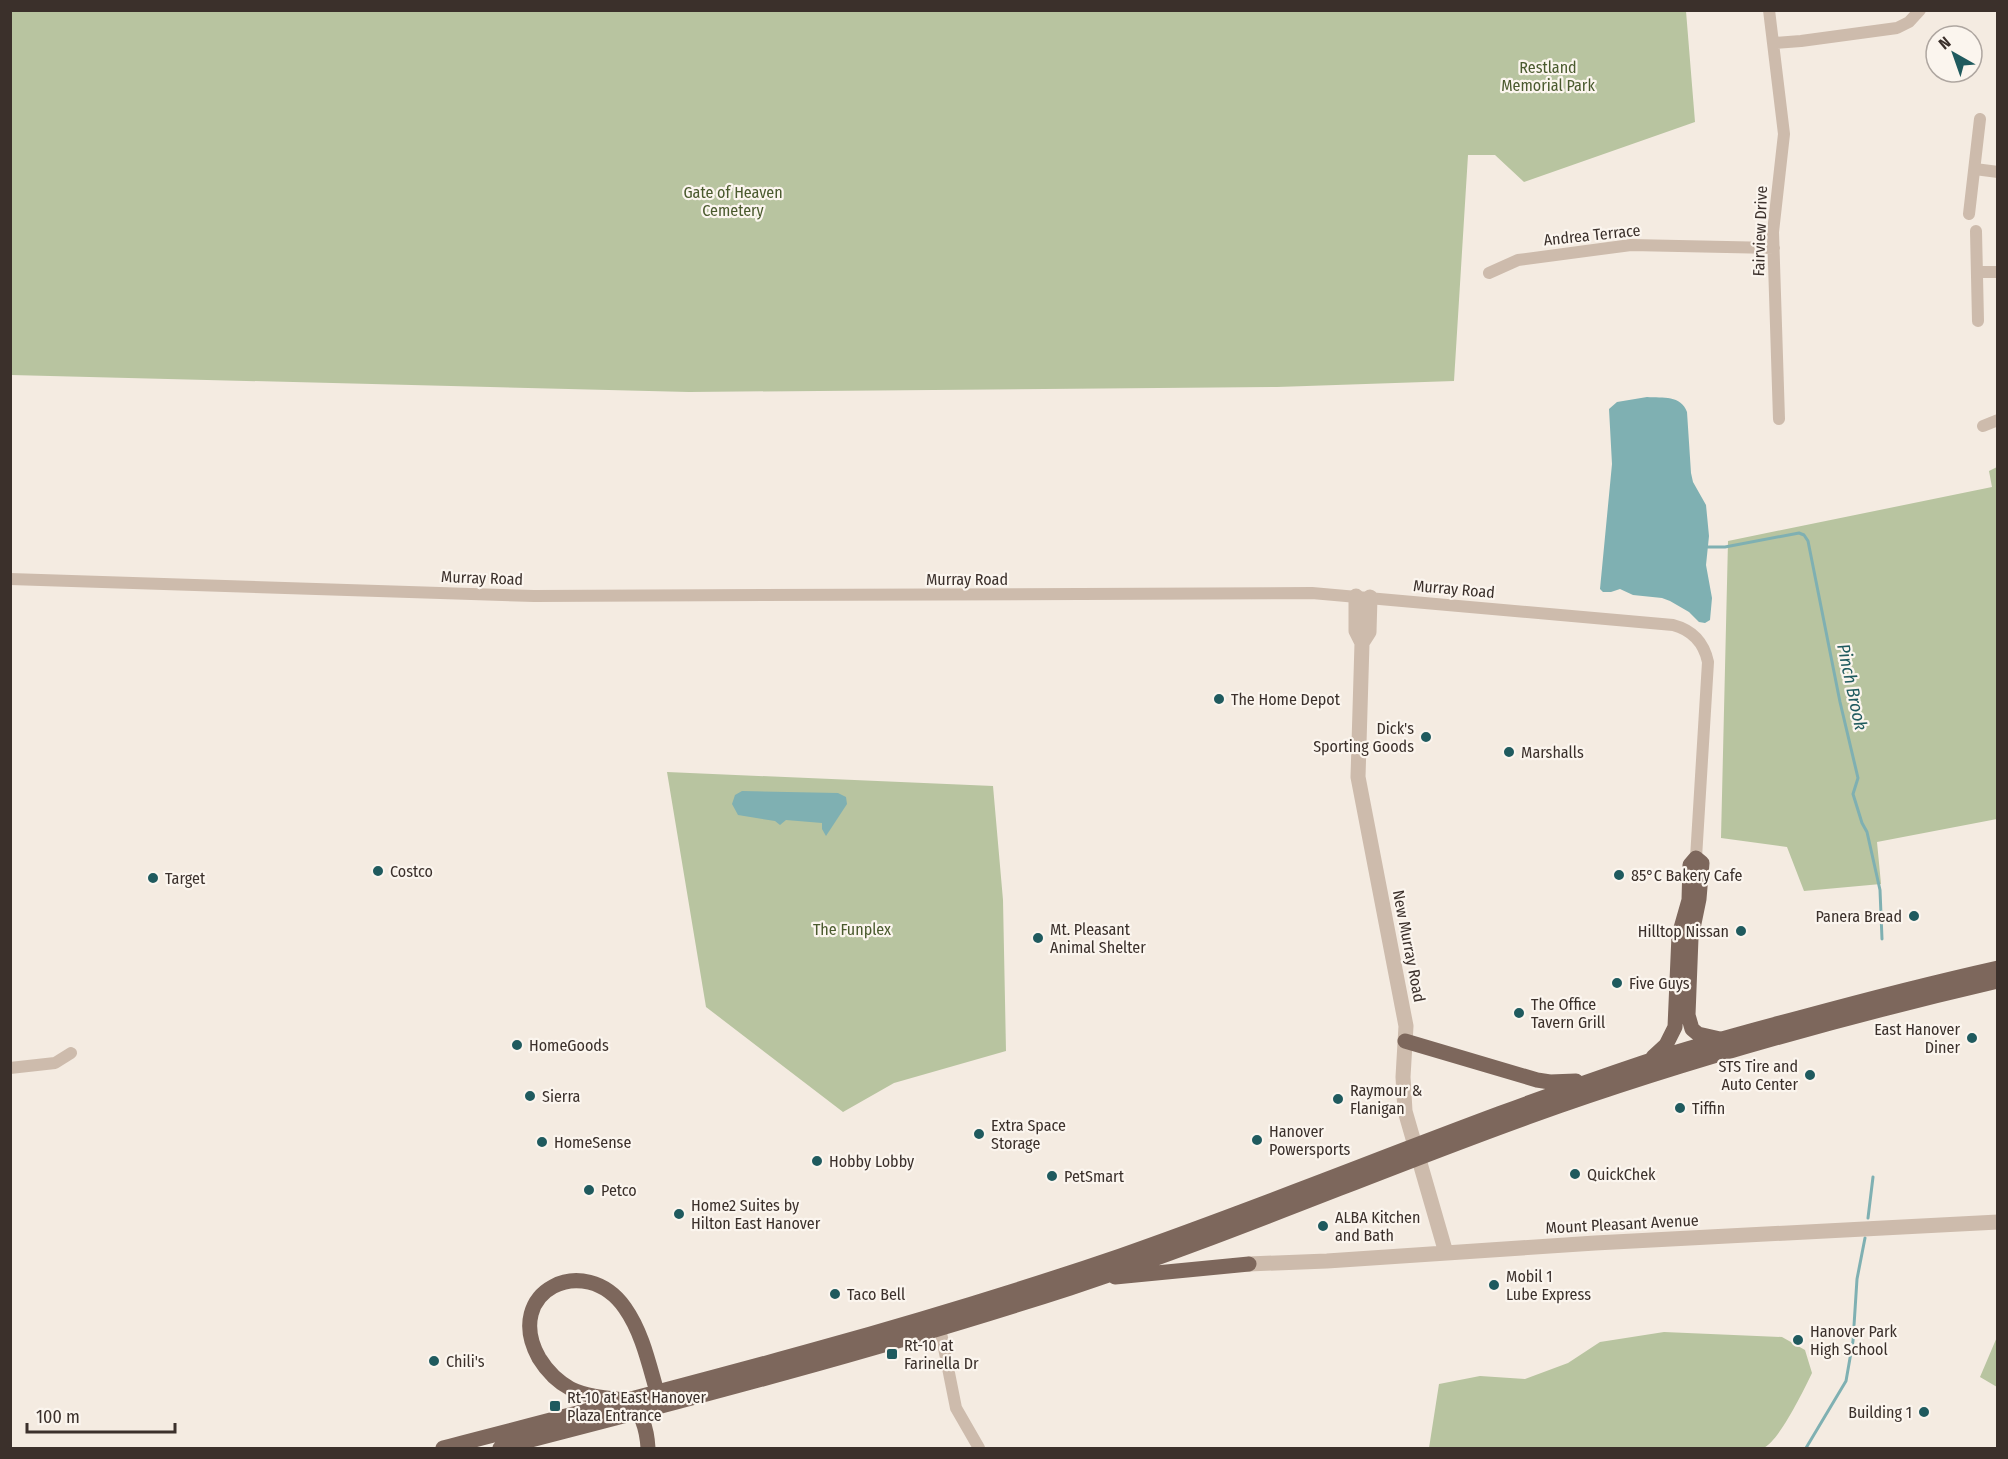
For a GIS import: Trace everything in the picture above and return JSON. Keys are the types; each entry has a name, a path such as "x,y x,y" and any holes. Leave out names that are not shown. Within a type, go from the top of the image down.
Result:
{"main road":[{"path":"1646,1062 1666,1045 1675,1027 1679,935 1689,900 1691,863 1696,858 1702,863 1699,899 1691,938 1688,1015 1692,1029 1698,1034 1720,1040"},
{"path":"659,1399 640,1334 620,1301 586,1281 565,1281 547,1289 538,1298 530,1316 531,1339 542,1362 555,1377 571,1389 584,1394 625,1400 659,1399 803,1368 940,1328 1088,1280 1246,1224 1418,1152 1646,1062 1884,994 1998,968"},
{"path":"500,1449 639,1412 659,1399 1054,1278 1270,1201 1694,1061 1837,1020 1998,981"},
{"path":"1405,1041 1550,1082 1606,1076"},
{"path":"1088,1280 1250,1264"},
{"path":"443,1449 625,1400 639,1412 648,1449"}],"street":[{"name":"Fairview Drive","path":"1769,10 1784,134 1774,212 1779,418"},
{"path":"1774,43 1897,28 1909,22 1920,10"},
{"path":"1969,214 1980,119"},
{"path":"1974,169 1998,172"},
{"path":"1976,231 1978,321"},
{"name":"Andrea Terrace","path":"1489,273 1518,260 1631,245 1774,248"},
{"path":"1977,272 1998,272"},
{"path":"1983,426 1998,420"},
{"name":"Murray Road","path":"10,579 534,596 1302,593 1363,596 1673,626 1692,633 1701,644 1708,662 1696,858"},
{"name":"New Murray Road","path":"1363,596 1356,631 1362,642 1358,777 1406,1026 1404,1102 1446,1253"},
{"path":"10,1068 56,1063 71,1053"},
{"name":"Mount Pleasant Avenue","path":"1250,1264 1998,1222"},
{"path":"940,1328 956,1408 979,1449"}],"green space":[{"name":"Gate of Heaven Cemetery","path":"11,10 1686,11 1695,122 1524,182 1495,155 1468,155 1454,381 1277,387 689,392 11,375"},
{"path":"1997,467 1997,819 1877,842 1881,884 1804,891 1787,847 1721,838 1728,541 1992,487 1989,471"},
{"name":"The Funplex","path":"667,772 993,786 1003,900 1006,1051 894,1083 843,1112 706,1007"},
{"path":"1664,1332 1782,1337 1805,1350 1812,1373 1776,1437 1763,1448 1429,1448 1439,1384 1480,1376 1525,1379 1568,1363 1600,1342"},
{"path":"1997,1337 1997,1387 1980,1377"}],"water":[{"path":"1647,397 1676,400 1687,412 1691,473 1693,482 1706,505 1709,536 1706,565 1712,598 1710,620 1705,623 1699,622 1689,612 1662,598 1633,595 1620,589 1603,592 1600,589 1612,464 1609,409 1617,402"},
{"path":"742,791 838,793 846,797 847,804 826,836 822,823 786,820 780,825 775,821 738,815 732,804 735,795"}],"waterway":[{"name":"Pinch Brook","path":"1708,547 1725,547 1799,533 1804,535 1808,541 1840,702 1858,778 1853,794 1867,832 1880,890 1882,939"},
{"name":"Pinch Brook","path":"1868,1218 1873,1177"},
{"name":"Pinch Brook","path":"1806,1448 1846,1381 1853,1341 1857,1279 1865,1238"}],"place":[{"name":"The Home Depot","path":"1219,699"},
{"name":"Dick's Sporting Goods","path":"1426,737"},
{"name":"Marshalls","path":"1509,752"},
{"name":"Costco","path":"378,871"},
{"name":"85°C Bakery Cafe","path":"1619,875"},
{"name":"Target","path":"153,878"},
{"name":"Panera Bread","path":"1914,916"},
{"name":"Hilltop Nissan","path":"1741,931"},
{"name":"Mt. Pleasant Animal Shelter","path":"1038,938"},
{"name":"Five Guys","path":"1617,983"},
{"name":"The Office Tavern Grill","path":"1519,1013"},
{"name":"East Hanover Diner","path":"1972,1038"},
{"name":"HomeGoods","path":"517,1045"},
{"name":"STS Tire and Auto Center","path":"1810,1075"},
{"name":"Sierra","path":"530,1096"},
{"name":"Raymour & Flanigan","path":"1338,1099"},
{"name":"Tiffin","path":"1680,1108"},
{"name":"Extra Space Storage","path":"979,1134"},
{"name":"Hanover Powersports","path":"1257,1140"},
{"name":"HomeSense","path":"542,1142"},
{"name":"Hobby Lobby","path":"817,1161"},
{"name":"QuickChek","path":"1575,1174"},
{"name":"PetSmart","path":"1052,1176"},
{"name":"Petco","path":"589,1190"},
{"name":"Home2 Suites by Hilton East Hanover","path":"679,1214"},
{"name":"ALBA Kitchen and Bath","path":"1323,1226"},
{"name":"Mobil 1 Lube Express","path":"1494,1285"},
{"name":"Taco Bell","path":"835,1294"},
{"name":"Hanover Park High School","path":"1798,1340"},
{"name":"Rt-10 at Farinella Dr","path":"892,1354"},
{"name":"Chili's","path":"434,1361"},
{"name":"Rt-10 at East Hanover Plaza Entrance","path":"555,1406"},
{"name":"Building 1","path":"1924,1412"}],"park label":[{"name":"Restland Memorial Park","path":"1548,76"}]}
